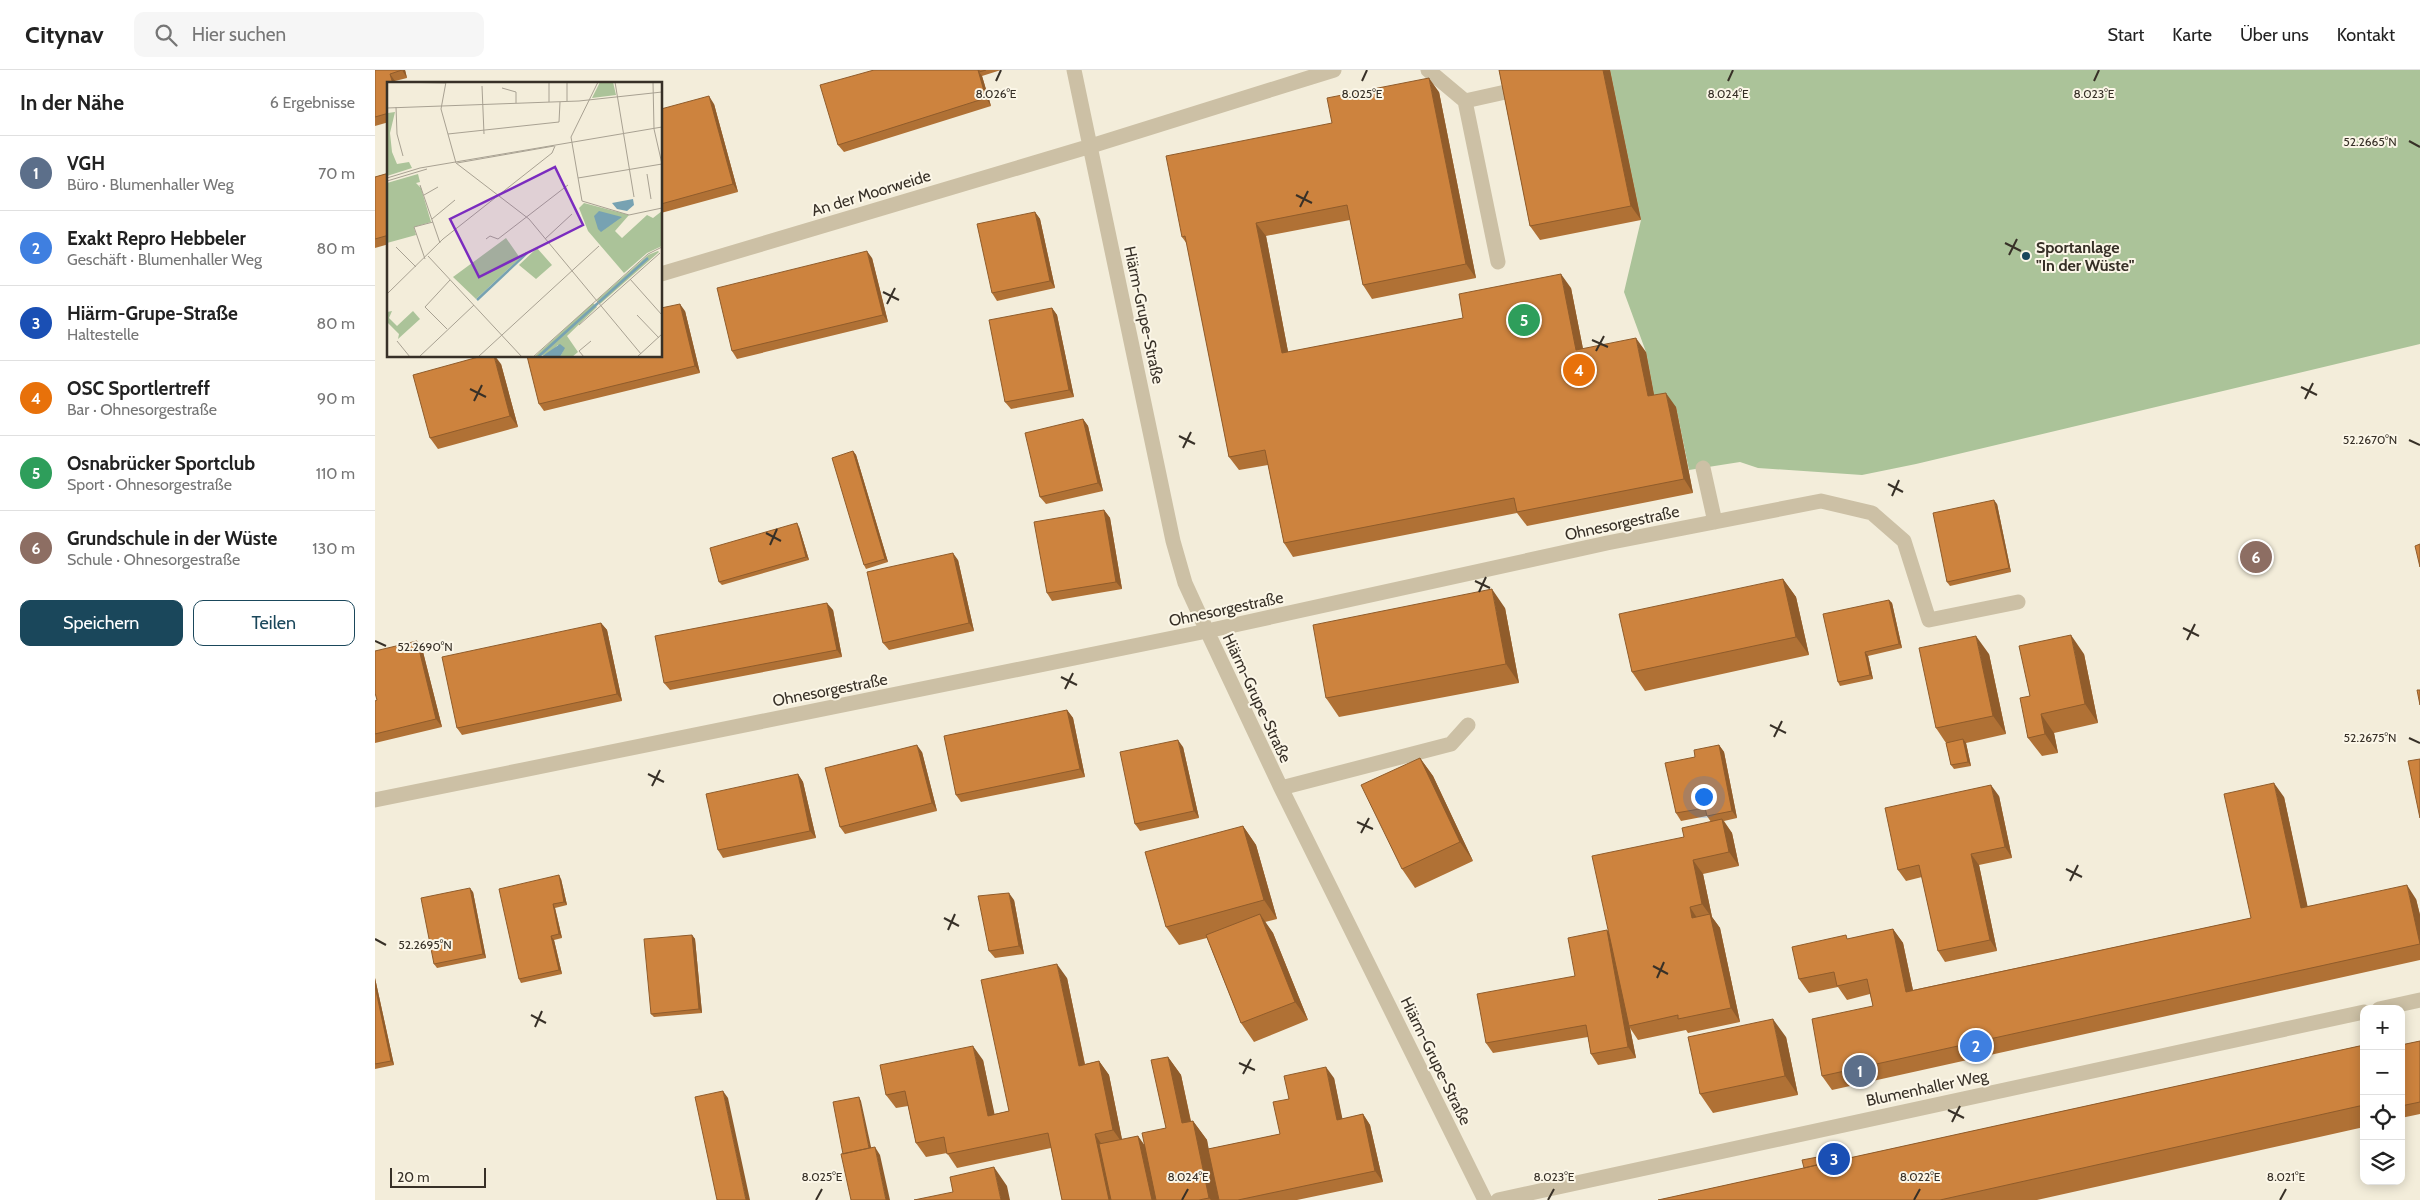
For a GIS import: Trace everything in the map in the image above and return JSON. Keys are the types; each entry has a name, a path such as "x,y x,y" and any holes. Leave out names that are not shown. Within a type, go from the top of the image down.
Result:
{"street":[{"name":"Hiärm-Grupe-Straße","path":"1074,70 1173,540 1185,583 1281,788 1485,1200"},
{"path":"1091,146 1334,70"},
{"path":"1428,70 1465,100 1499,262"},
{"path":"1465,100 1509,91"},
{"name":"An der Moorweide","path":"663,273 1091,146"},
{"path":"1703,468 1715,522"},
{"name":"Ohnesorgestraße","path":"375,800 1207,631 1607,543 1821,501 1872,513 1904,541 1929,620 2018,602"},
{"path":"1281,788 1451,744 1468,726"},
{"path":"2397,1005 2420,1000"},
{"name":"Blumenhaller Weg","path":"1498,1200 2360,1013"}],"green space":[{"name":"Sportanlage \"In der Wüste\"","path":"1610,70 2420,70 2420,344 1916,464 1862,475 1758,468 1740,462 1689,470 1676,407 1657,410 1646,352 1624,292 1641,220"}],"building":[{"path":"375,70 402,70 390,74 392,82 387,82 387,114 375,117"},
{"path":"874,70 978,70 986,98 838,145 820,85"},
{"path":"1499,70 1603,70 1631,206 1530,226"},
{"path":"1429,78 1466,264 1363,285 1347,205 1256,223 1282,353 1463,318 1459,294 1561,274 1576,350 1636,338 1648,396 1666,393 1684,479 1517,512 1514,498 1284,543 1265,450 1229,457 1185,236 1182,237 1166,156 1332,123 1327,98"},
{"path":"709,96 733,184 663,203 663,108"},
{"path":"387,174 387,236 375,239 375,177"},
{"path":"1035,212 1050,281 992,293 977,224"},
{"path":"867,251 883,315 732,351 717,288"},
{"path":"680,304 695,366 539,404 528,358 663,358 663,308"},
{"path":"1052,308 1069,390 1005,402 989,320"},
{"path":"475,358 495,358 510,416 430,438 413,375"},
{"path":"1083,419 1098,483 1040,497 1025,433"},
{"path":"853,451 885,559 864,565 832,458"},
{"path":"1994,500 2009,568 1947,582 1933,513"},
{"path":"1104,510 1116,582 1047,593 1034,522"},
{"path":"797,523 806,557 719,582 710,548"},
{"path":"2420,544 2420,567 2415,546"},
{"path":"953,553 969,623 883,643 867,572"},
{"path":"1783,579 1796,637 1632,672 1619,614"},
{"path":"1492,589 1506,664 1326,698 1313,625"},
{"path":"1889,600 1899,644 1865,652 1870,675 1838,682 1823,614"},
{"path":"827,603 837,650 664,683 655,636"},
{"path":"601,623 617,694 457,728 442,657"},
{"path":"2071,635 2085,704 2041,714 2045,734 2028,738 2020,698 2030,696 2019,646"},
{"path":"1976,636 1993,716 1936,728 1919,648"},
{"path":"417,641 436,719 375,734 375,701 377,700 375,693 375,651"},
{"path":"2417,690 2420,690 2420,705"},
{"path":"1067,710 1080,769 956,795 944,736"},
{"path":"1963,739 1968,762 1951,765 1946,743"},
{"path":"1178,740 1194,811 1135,824 1120,752"},
{"path":"917,745 932,803 840,827 825,768"},
{"path":"1719,745 1732,811 1707,816 1705,808 1676,813 1665,763 1695,757 1694,750"},
{"path":"1420,758 1460,842 1402,869 1361,785"},
{"path":"2420,759 2420,818 2408,761"},
{"path":"798,774 810,831 718,850 706,794"},
{"path":"2274,783 2301,908 2407,885 2420,944 1822,1076 1812,1019 1873,1006 1867,979 1837,986 1834,972 1799,979 1792,947 1846,935 1847,939 1893,929 1906,992 2251,918 2224,794"},
{"path":"1991,785 2005,847 1971,854 1990,940 1938,951 1919,865 1898,870 1885,808"},
{"path":"1722,819 1729,852 1693,860 1702,904 1690,907 1692,918 1710,914 1731,1008 1678,1019 1678,1015 1629,1026 1592,856 1684,837 1682,828"},
{"path":"1243,826 1264,900 1166,927 1145,852"},
{"path":"559,875 564,902 553,904 559,934 551,936 559,970 519,979 499,889"},
{"path":"470,888 483,954 434,964 421,898"},
{"path":"1009,893 1019,946 989,951 978,896"},
{"path":"1260,914 1295,1002 1241,1023 1206,935"},
{"path":"1607,930 1628,1047 1591,1054 1586,1025 1486,1043 1477,994 1575,976 1568,938"},
{"path":"692,935 699,1009 651,1014 644,939"},
{"path":"1057,964 1079,1066 1099,1061 1113,1130 1095,1134 1109,1200 1062,1200 1048,1133 947,1154 944,1137 916,1143 905,1091 886,1095 880,1065 973,1046 988,1116 1009,1111 981,980"},
{"path":"375,986 391,1061 375,1064"},
{"path":"1773,1019 1785,1076 1700,1094 1688,1037"},
{"path":"2420,1041 2420,1102 2405,1105 2405,1050 2405,1044"},
{"path":"2360,1046 2360,1106 1940,1200 1658,1200"},
{"path":"1168,1057 1182,1123 1193,1121 1209,1198 1199,1200 1156,1200 1142,1133 1166,1128 1151,1060"},
{"path":"1326,1067 1337,1120 1363,1114 1375,1171 1238,1200 1219,1200 1208,1149 1280,1134 1273,1102 1289,1099 1284,1076"},
{"path":"723,1091 746,1200 717,1200 695,1097"},
{"path":"859,1097 869,1148 843,1154 833,1102"},
{"path":"1138,1136 1152,1200 1111,1200 1099,1144"},
{"path":"875,1147 886,1200 851,1200 841,1154"},
{"path":"1823,1156 1825,1163 1804,1168 1802,1160"},
{"path":"994,1167 1001,1200 914,1200 953,1192 950,1177"}],"place":[{"name":"Sportanlage \"In der Wüste\"","path":"2026,256"},
{"name":"Osnabrücker Sportclub","path":"1524,320"},
{"name":"OSC Sportlertreff","path":"1579,370"},
{"name":"Grundschule in der Wüste","path":"2256,557"},
{"name":"Exakt Repro Hebbeler","path":"1976,1046"},
{"name":"VGH","path":"1860,1071"},
{"name":"Hiärm-Grupe-Straße","path":"1834,1159"}]}
